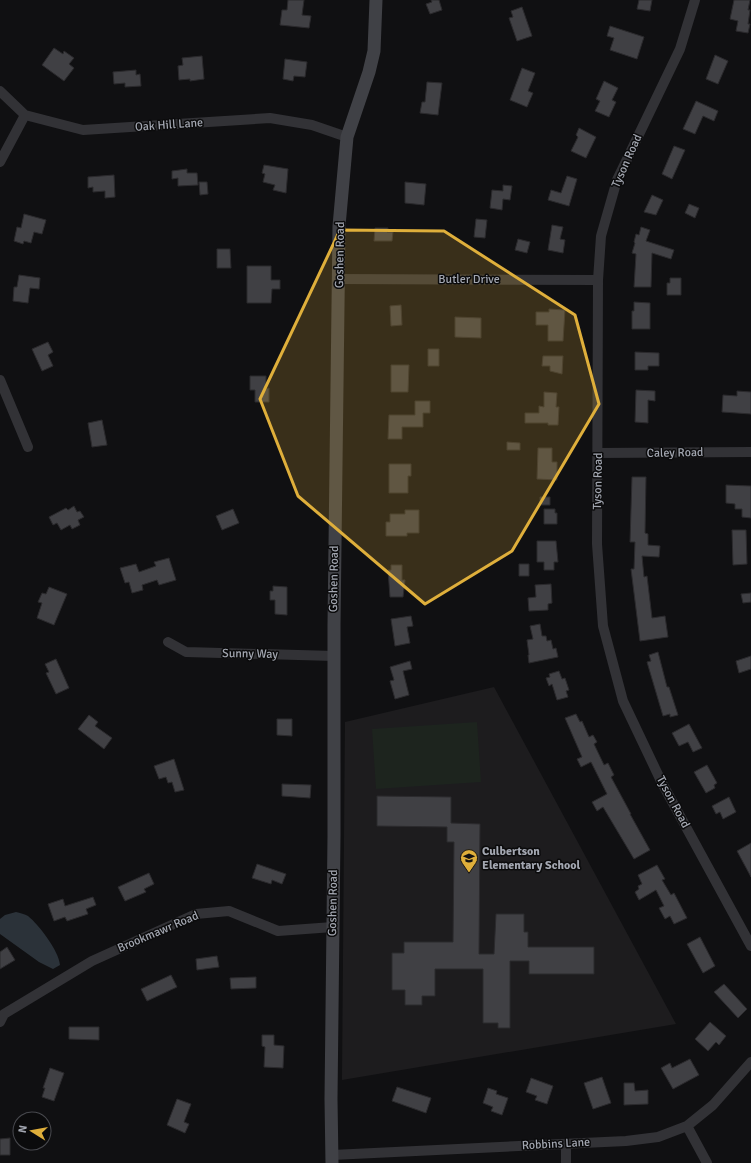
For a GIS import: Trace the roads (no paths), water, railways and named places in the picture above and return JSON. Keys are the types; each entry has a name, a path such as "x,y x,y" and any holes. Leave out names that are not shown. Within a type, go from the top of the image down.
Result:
{"street":[{"name":"Goshen Road","path":"332,1159 331,1099 334,836 334,656 339,226 347,137 369,72 374,50 376,0"},
{"name":"Tyson Road","path":"695,0 680,49 617,180 601,236 598,280 597,544 603,626 623,701 662,783 751,946"},
{"name":"Oak Hill Lane","path":"0,91 25,115 83,130 270,118 312,125 347,137"},
{"path":"0,162 25,115"},
{"name":"Butler Drive","path":"339,278 598,280"},
{"path":"0,380 28,447"},
{"name":"Caley Road","path":"598,454 751,452"},
{"name":"Sunny Way","path":"168,642 186,652 334,656"},
{"name":"Brookmawr Road","path":"0,1022 4,1014 92,961 196,914 230,911 278,931 333,927"},
{"name":"Robbins Lane","path":"332,1159 626,1141 658,1137 687,1126 713,1105 751,1062"},
{"path":"687,1126 707,1163"},
{"path":"566,1144 566,1163"}],"place":[{"name":"Culbertson Elementary School","path":"469,873"}]}
